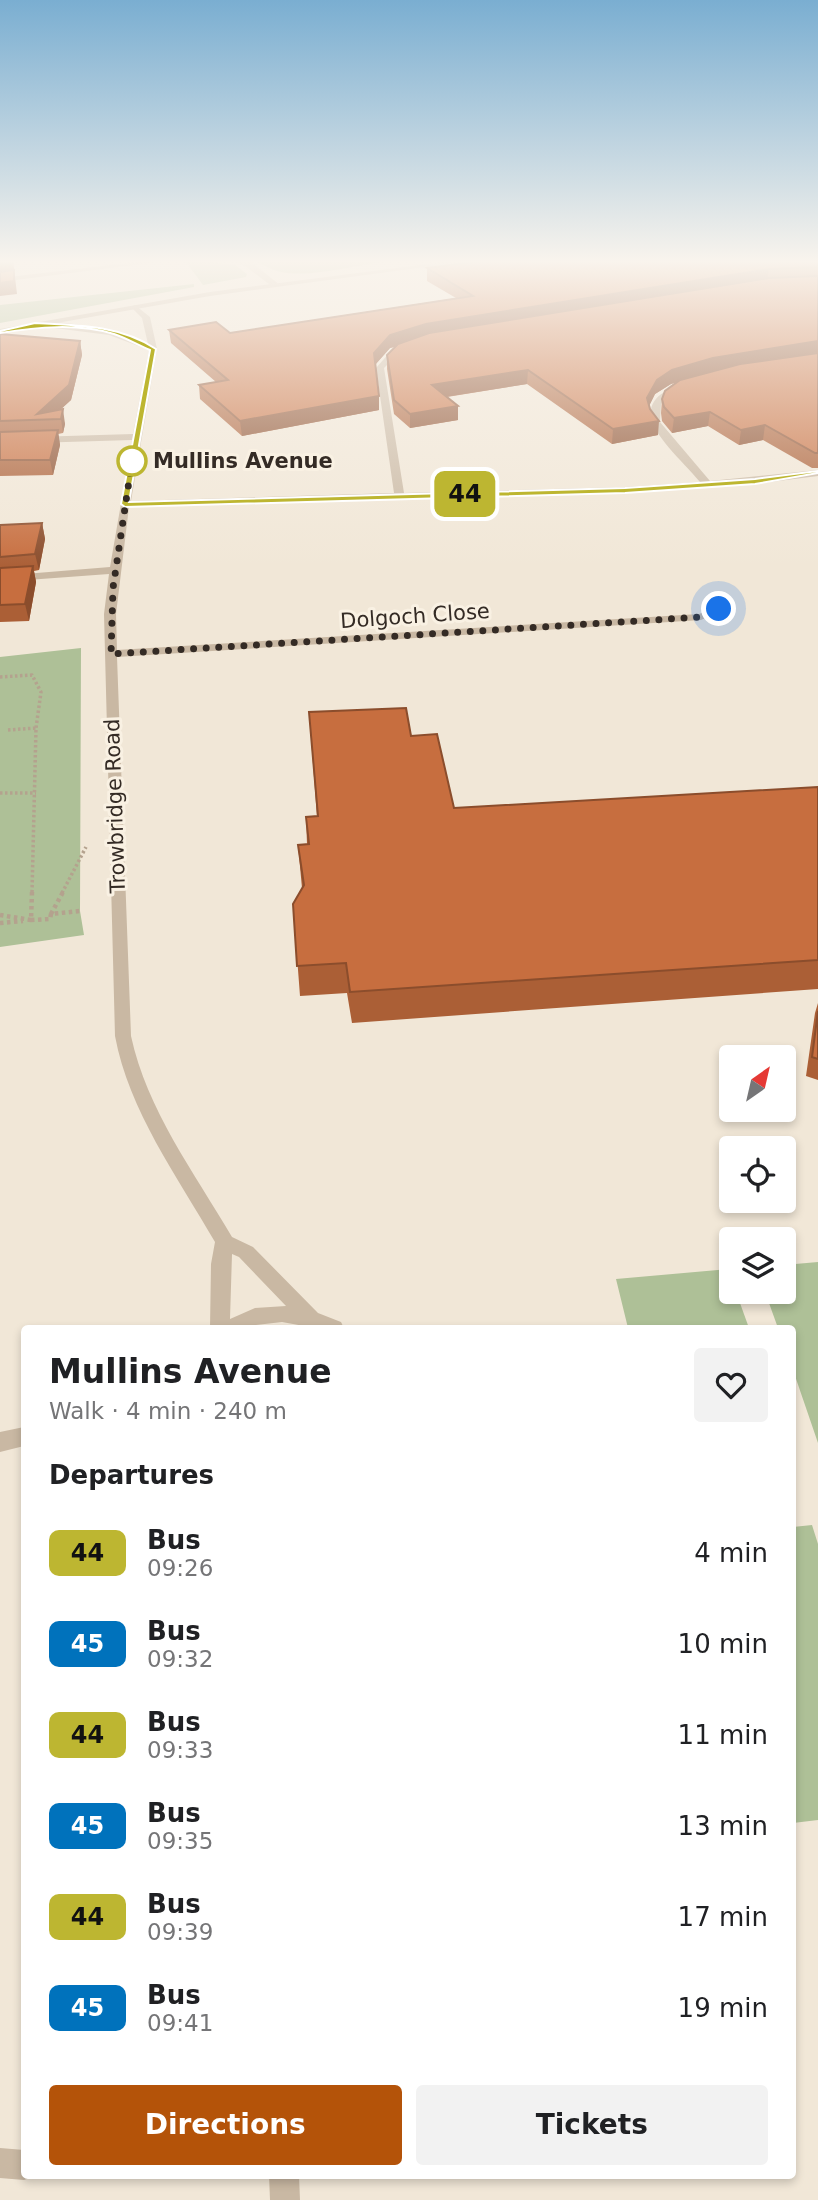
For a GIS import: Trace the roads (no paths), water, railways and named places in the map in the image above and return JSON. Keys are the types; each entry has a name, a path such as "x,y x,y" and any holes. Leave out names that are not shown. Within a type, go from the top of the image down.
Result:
{"street":[{"name":"Trowbridge Road","path":"151,363 125,504 110,614 118,921 125,1046 140,1096 225,1242 246,1252 310,1317"},
{"path":"385,363 380,368 399,496"},
{"path":"698,382 665,394 654,407 653,413 655,422 708,485"},
{"path":"0,441 137,437"},
{"path":"125,504 708,485 818,473"},
{"path":"0,579 115,570"},
{"name":"Dolgoch Close","path":"111,654 701,617 719,609"},
{"path":"220,1325 221,1264 225,1242"},
{"name":"Trowbridge Road","path":"236,1325 261,1316 284,1314 310,1317 327,1325"},
{"path":"0,1442 21,1438"},
{"path":"0,2163 21,2165"},
{"path":"284,2179 285,2200"}],"place":[{"name":"Mullins Avenue","path":"132,461"}]}
